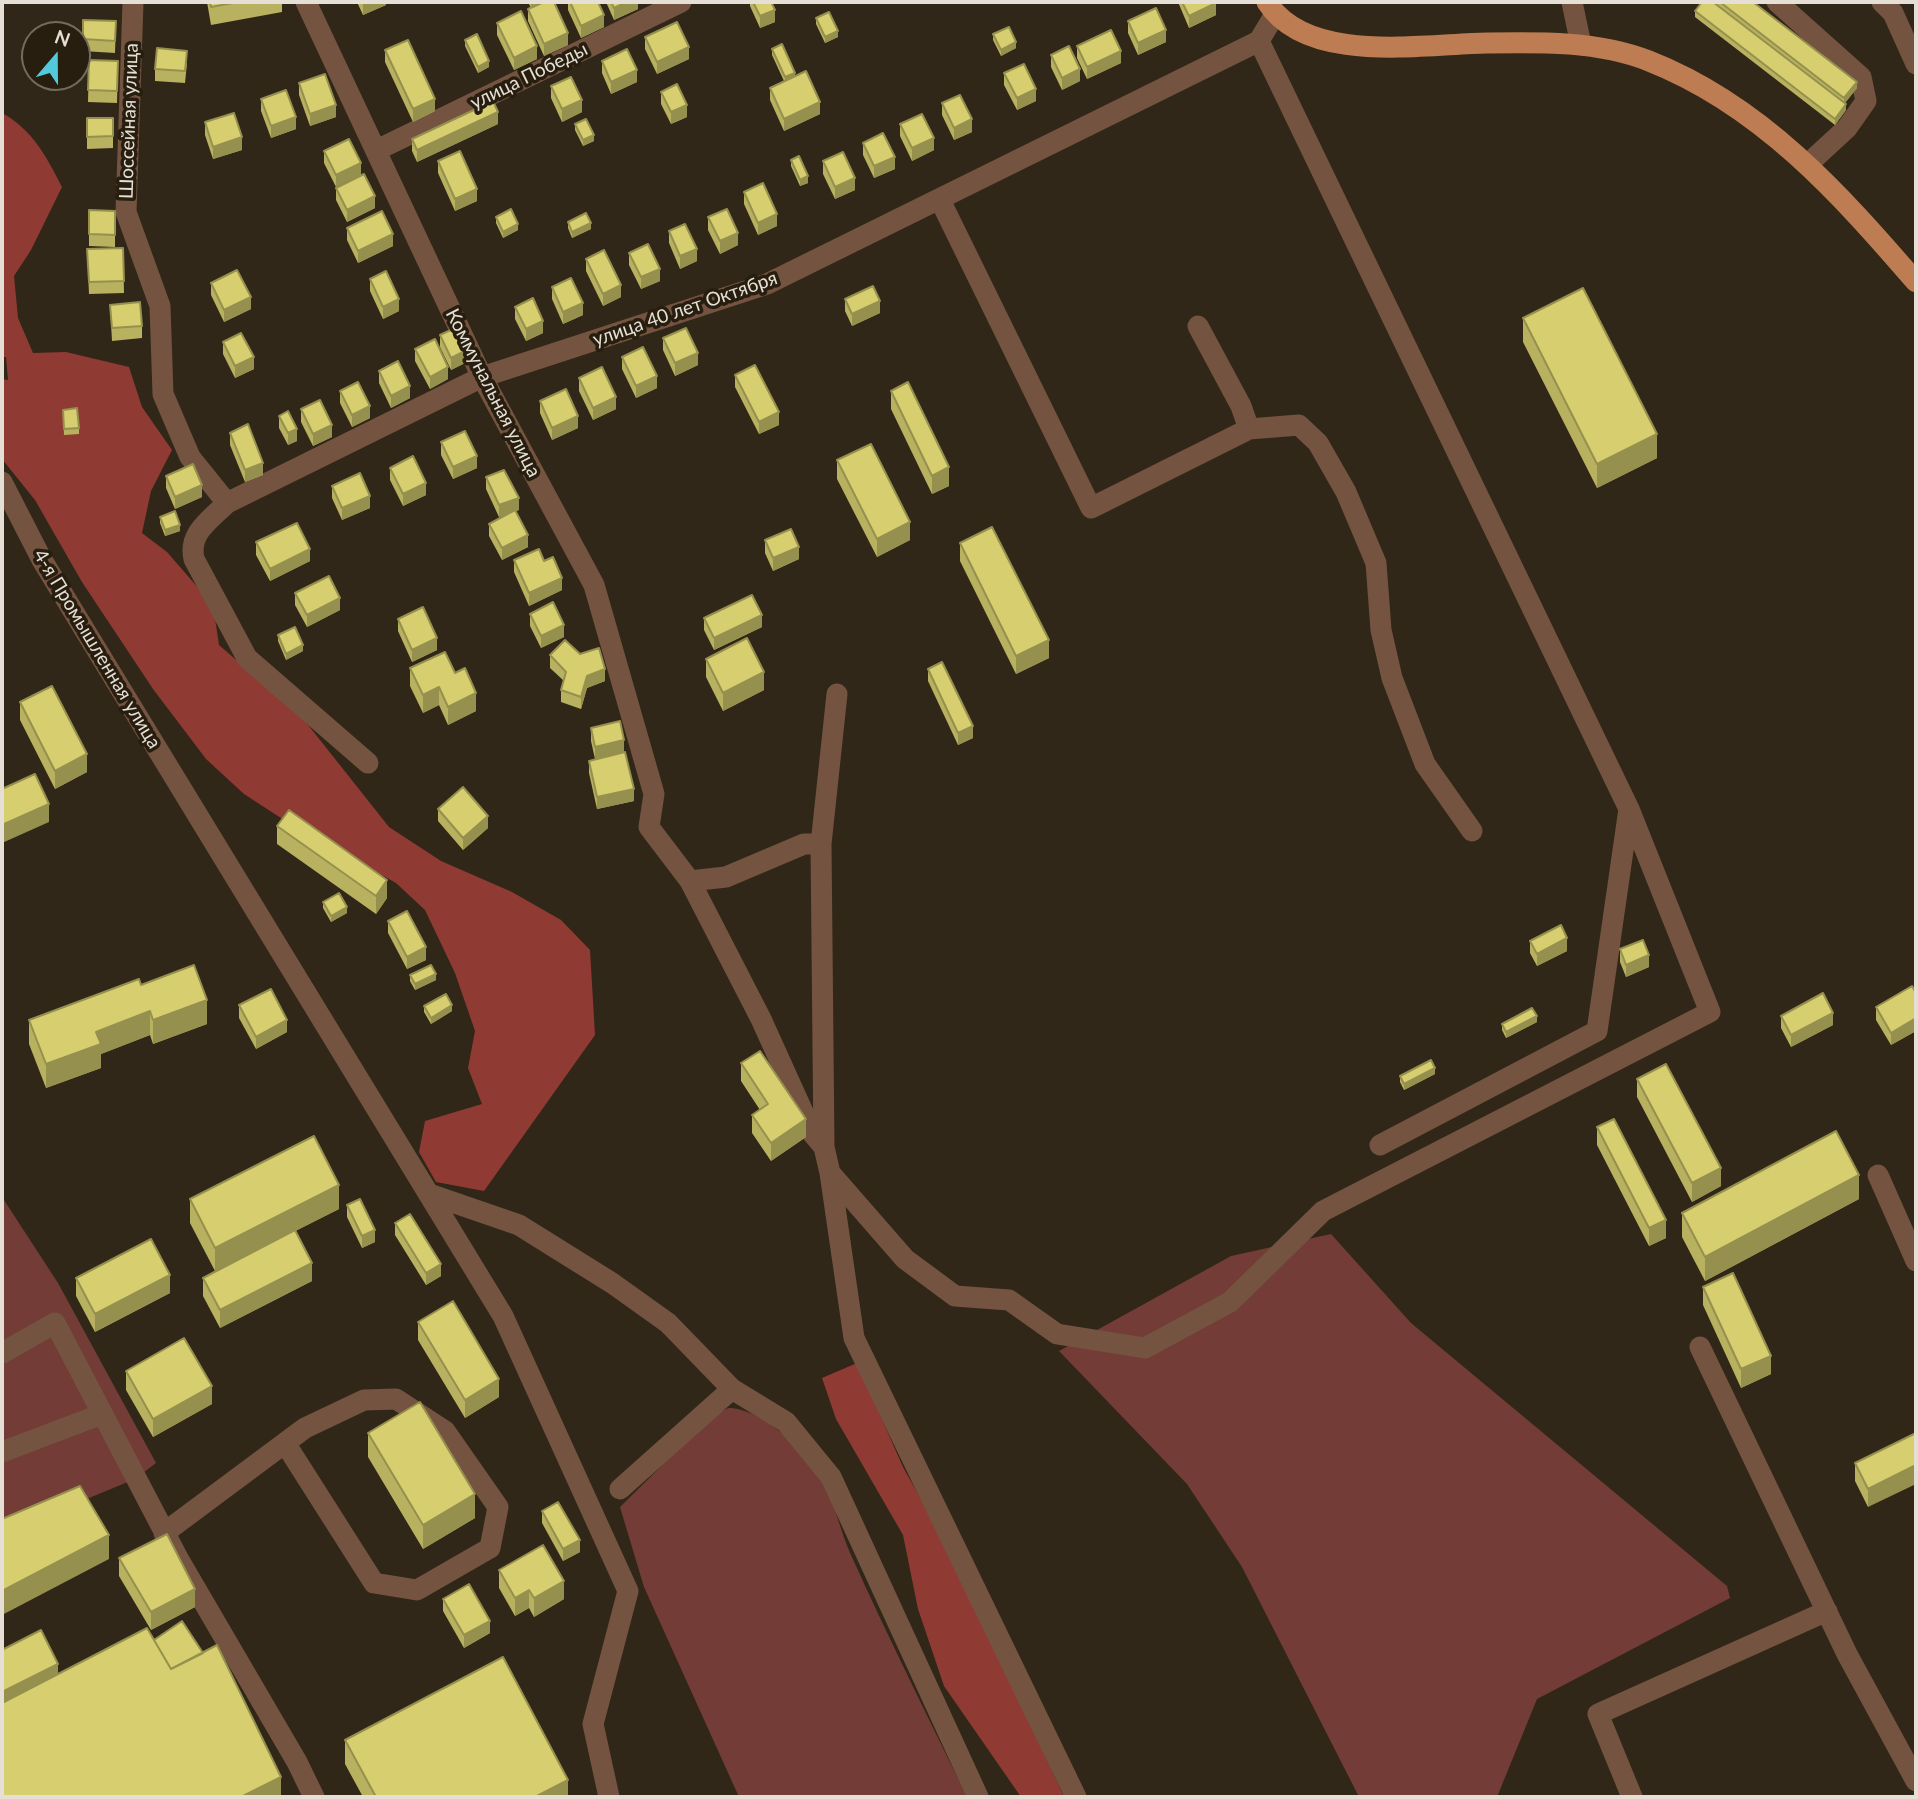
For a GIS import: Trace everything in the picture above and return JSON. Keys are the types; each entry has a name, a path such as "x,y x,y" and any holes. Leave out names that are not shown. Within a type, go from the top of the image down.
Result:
{"main road":[{"path":"1271,8 1287,26 1303,33 1371,48 1488,43 1581,45 1647,60 1685,76 1758,122 1808,164 1848,203 1916,282"}],"street":[{"name":"Шоссейная улица","path":"133,2 125,212 160,306 163,394 190,457 227,503"},
{"name":"Коммунальная улица","path":"306,2 482,377 594,585 654,794 649,827 690,881"},
{"name":"улица Победы","path":"377,150 681,2"},
{"path":"1572,2 1581,45"},
{"path":"1777,2 1861,77 1866,101 1847,128 1808,164"},
{"path":"1882,2 1893,13 1916,64"},
{"path":"830,1173 905,1259 955,1296 1009,1300 1057,1334 1145,1348 1230,1302 1323,1211 1710,1012 1629,809 1259,41 1271,8"},
{"name":"улица 40 лет Октября","path":"227,503 482,377 767,284 1259,41"},
{"path":"940,200 1091,508 1249,429 1298,425 1318,443 1346,492 1376,563 1381,630 1392,678 1425,764 1472,831"},
{"path":"1198,326 1241,406 1249,429"},
{"name":"4-я Промышленная улица","path":"2,482 42,560 503,1316 628,1591 593,1724 609,1797"},
{"path":"227,503 196,533 191,546 211,595 247,657 368,763"},
{"path":"837,694 821,844 824,1147 854,1338 1076,1797"},
{"path":"1380,1145 1598,1031 1629,809"},
{"path":"821,844 804,844 726,877 690,881 761,1019 813,1134 824,1147"},
{"path":"1878,1175 1916,1261"},
{"path":"429,1194 519,1225 612,1283 668,1323 732,1389 786,1422 831,1477 978,1797"},
{"path":"2,1353 55,1323 164,1533 297,1762 314,1797"},
{"path":"1700,1347 1827,1611 1916,1781"},
{"path":"620,1489 732,1389"},
{"path":"164,1533 305,1427 364,1400 396,1399 445,1430 498,1507 490,1548 417,1590 374,1583 285,1443"},
{"path":"2,1452 102,1414"},
{"path":"1632,1797 1598,1714 1827,1611"}],"shaded area":[{"path":"2,113 30,136 44,154 62,187 31,250 14,276 18,318 33,353 66,352 129,367 142,407 172,450 151,491 142,533 167,552 213,605 219,645 301,716 389,827 441,861 512,892 561,920 590,950 595,1035 484,1191 436,1182 419,1152 425,1121 482,1104 468,1068 475,1031 455,973 425,910 396,883 284,820 244,794 206,759 153,689 82,582 35,500 2,459 2,379 8,380 6,357 2,357"},
{"path":"2,1197 58,1283 156,1463 135,1479 2,1534"},
{"path":"1331,1234 1411,1323 1727,1586 1730,1598 1537,1699 1497,1797 1359,1797 1242,1567 1187,1484 1059,1351 1231,1256"},
{"path":"857,1363 903,1467 955,1561 1064,1797 1021,1797 944,1686 918,1609 903,1535 836,1419 822,1378"},
{"path":"728,1408 755,1415 769,1423 795,1444 823,1480 851,1555 967,1797 739,1797 644,1587 620,1507 710,1418"}],"building":[{"path":"210,2 238,2 211,7"},
{"path":"544,2 554,2 568,33 544,44 528,9"},
{"path":"570,2 598,2 604,15 581,26"},
{"path":"611,2 627,2 614,8"},
{"path":"753,2 771,2 775,10 760,16"},
{"path":"1182,2 1216,2 1216,3 1189,16"},
{"path":"1702,2 1713,2 1846,104 1835,119 1695,11"},
{"path":"1720,2 1753,2 1857,82 1844,98"},
{"path":"1156,8 1166,30 1138,43 1128,21"},
{"path":"521,11 537,46 514,58 497,23"},
{"path":"829,12 838,31 825,37 816,18"},
{"path":"83,20 116,21 115,41 91,40 91,21"},
{"path":"677,22 689,47 657,62 645,37"},
{"path":"1009,27 1016,42 1001,50 993,34"},
{"path":"1111,30 1121,51 1087,67 1077,46"},
{"path":"477,34 489,61 478,67 465,40"},
{"path":"408,40 435,99 413,109 385,50"},
{"path":"782,44 795,73 785,77 772,49"},
{"path":"1069,46 1080,69 1062,78 1051,55"},
{"path":"157,48 187,51 185,71 155,69"},
{"path":"627,49 637,70 611,82 602,61"},
{"path":"91,60 118,61 117,91 91,90"},
{"path":"1024,64 1036,89 1017,98 1004,73"},
{"path":"806,71 820,102 784,119 770,88"},
{"path":"325,74 336,105 310,114 299,83"},
{"path":"571,77 582,100 562,109 551,86"},
{"path":"677,84 687,105 671,112 661,92"},
{"path":"286,90 296,117 271,126 261,99"},
{"path":"960,95 972,119 954,128 942,103"},
{"path":"493,101 498,112 417,150 412,139"},
{"path":"234,113 242,137 213,147 205,122"},
{"path":"922,114 934,138 912,148 900,124"},
{"path":"87,118 113,118 113,136 87,137"},
{"path":"586,119 594,135 583,140 575,124"},
{"path":"883,133 895,157 874,166 863,143"},
{"path":"349,139 361,163 336,175 324,151"},
{"path":"460,151 477,189 455,199 438,161"},
{"path":"843,152 855,178 835,187 823,161"},
{"path":"799,156 808,176 800,180 791,160"},
{"path":"364,174 375,196 347,210 336,188"},
{"path":"763,183 777,214 758,223 744,192"},
{"path":"511,209 518,224 503,232 496,217"},
{"path":"727,209 738,233 720,241 708,217"},
{"path":"89,210 115,211 115,235 89,234"},
{"path":"382,211 393,234 358,251 347,228"},
{"path":"586,213 591,223 572,232 568,222"},
{"path":"685,224 697,249 680,256 669,231"},
{"path":"648,244 660,269 641,277 629,253"},
{"path":"123,248 124,281 89,282 87,249"},
{"path":"604,250 621,285 603,294 586,259"},
{"path":"237,270 251,297 224,310 211,283"},
{"path":"386,271 399,299 383,307 370,279"},
{"path":"571,278 583,303 563,312 552,287"},
{"path":"873,286 880,301 852,314 845,299"},
{"path":"1583,288 1657,434 1597,464 1523,318"},
{"path":"533,298 543,321 526,329 515,307"},
{"path":"140,302 142,326 112,328 110,305"},
{"path":"455,328 467,350 451,358 440,335"},
{"path":"686,328 698,353 675,363 663,338"},
{"path":"241,333 254,357 235,366 223,342"},
{"path":"435,339 448,367 430,377 415,349"},
{"path":"643,347 657,376 636,386 622,357"},
{"path":"398,361 410,386 391,396 379,371"},
{"path":"755,365 779,412 759,422 735,375"},
{"path":"602,367 616,397 593,408 579,378"},
{"path":"358,382 370,406 352,415 340,391"},
{"path":"908,382 949,467 932,476 891,391"},
{"path":"566,389 578,416 552,428 540,401"},
{"path":"320,400 332,425 313,434 301,409"},
{"path":"77,408 79,428 64,429 63,410"},
{"path":"288,411 297,429 288,433 279,416"},
{"path":"248,424 263,463 245,470 230,433"},
{"path":"465,431 477,456 453,467 441,442"},
{"path":"871,444 910,522 877,539 837,460"},
{"path":"413,456 426,483 403,494 390,468"},
{"path":"193,464 202,485 175,497 166,476"},
{"path":"504,470 519,498 499,505 486,477"},
{"path":"360,473 370,496 342,508 332,486"},
{"path":"515,510 528,535 502,548 489,524"},
{"path":"175,511 180,525 165,530 160,517"},
{"path":"297,523 310,549 270,569 256,542"},
{"path":"992,527 1049,640 1016,656 960,543"},
{"path":"791,529 799,547 773,558 765,540"},
{"path":"539,549 544,561 553,557 562,578 529,593 514,560"},
{"path":"329,576 340,598 307,615 295,593"},
{"path":"752,595 762,615 714,638 704,618"},
{"path":"553,602 564,625 541,636 530,614"},
{"path":"423,607 437,638 412,650 398,619"},
{"path":"295,627 303,645 286,654 278,635"},
{"path":"747,638 764,672 723,693 706,659"},
{"path":"565,640 580,654 599,648 605,669 587,676 581,697 561,690 566,672 550,655"},
{"path":"445,652 455,673 465,668 476,693 448,707 439,687 423,695 410,668"},
{"path":"942,662 973,726 958,733 928,669"},
{"path":"52,686 87,754 55,771 20,702"},
{"path":"620,721 624,740 595,747 591,728"},
{"path":"625,752 634,789 597,797 589,761"},
{"path":"35,774 49,804 2,825 2,789"},
{"path":"463,787 488,816 463,838 438,809"},
{"path":"289,810 387,880 376,896 277,826"},
{"path":"339,893 347,907 331,916 323,902"},
{"path":"407,911 426,947 407,957 388,921"},
{"path":"1561,925 1567,938 1537,954 1530,941"},
{"path":"1643,940 1649,955 1626,965 1620,949"},
{"path":"194,965 207,1000 153,1020 150,1011 96,1032 101,1044 46,1064 29,1020 139,979 141,985"},
{"path":"431,965 436,974 415,984 410,975"},
{"path":"1912,986 1916,993 1916,1018 1891,1033 1876,1007"},
{"path":"271,989 287,1020 256,1037 239,1005"},
{"path":"1823,993 1833,1013 1791,1035 1781,1016"},
{"path":"446,994 452,1005 431,1018 424,1006"},
{"path":"1532,1008 1537,1016 1506,1032 1502,1024"},
{"path":"760,1051 806,1119 771,1143 752,1115 768,1104 741,1063"},
{"path":"1431,1060 1435,1068 1404,1084 1400,1076"},
{"path":"1666,1064 1721,1168 1692,1183 1637,1079"},
{"path":"1614,1119 1666,1220 1649,1228 1597,1127"},
{"path":"1836,1131 1859,1175 1705,1257 1682,1213"},
{"path":"314,1136 339,1185 215,1248 190,1199"},
{"path":"360,1199 375,1230 362,1236 347,1205"},
{"path":"410,1214 441,1264 426,1273 395,1223"},
{"path":"295,1230 312,1263 220,1310 203,1278"},
{"path":"151,1239 170,1275 95,1314 76,1278"},
{"path":"1733,1273 1771,1356 1741,1369 1703,1287"},
{"path":"453,1301 499,1379 465,1400 418,1322"},
{"path":"184,1338 212,1386 153,1419 126,1371"},
{"path":"420,1402 475,1494 423,1525 368,1433"},
{"path":"1916,1433 1916,1465 1868,1489 1855,1463"},
{"path":"80,1486 109,1535 2,1591 2,1519"},
{"path":"558,1502 580,1540 563,1549 542,1511"},
{"path":"167,1534 195,1589 151,1612 119,1558"},
{"path":"543,1545 564,1581 534,1598 529,1590 515,1598 499,1570"},
{"path":"469,1584 490,1621 464,1635 443,1599"},
{"path":"182,1621 203,1653 171,1669 154,1640"},
{"path":"147,1628 171,1669 217,1645 281,1777 241,1797 2,1797 2,1703"},
{"path":"41,1630 58,1664 2,1692 2,1650"},
{"path":"503,1657 568,1780 535,1797 376,1797 345,1740"}]}
